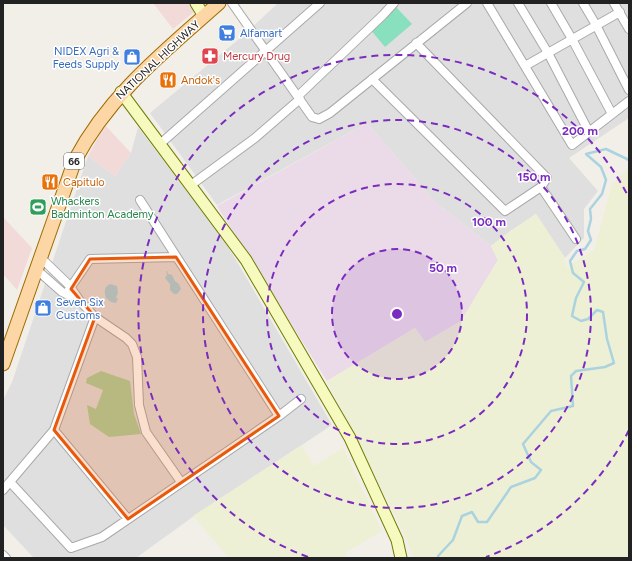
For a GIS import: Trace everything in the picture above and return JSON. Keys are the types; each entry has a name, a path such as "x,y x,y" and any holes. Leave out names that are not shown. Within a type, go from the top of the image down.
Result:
{"main road":[{"name":"NATIONAL HIGHWAY","path":"3,364 74,160 96,124 121,92 153,61 219,3"}],"street":[{"path":"196,3 204,16"},
{"path":"232,3 312,117 320,119 330,114 372,78 467,3"},
{"path":"160,144 267,52 320,3"},
{"path":"191,185 255,138 299,97 394,3"},
{"path":"487,3 572,145 629,101"},
{"path":"518,3 548,53 589,132"},
{"path":"551,3 612,114"},
{"path":"583,3 596,25 629,90"},
{"path":"614,3 629,29"},
{"path":"525,66 620,12"},
{"path":"372,78 505,211 541,187 547,178 416,43"},
{"path":"121,92 246,260 350,438 397,540 401,558"},
{"path":"541,187 576,239"},
{"path":"140,200 279,416"},
{"path":"69,292 90,259 176,257"},
{"path":"39,264 80,301 95,317 126,338 135,350 137,357 139,405 146,432 182,482"},
{"path":"39,264 69,292"},
{"path":"3,490 54,430 95,317"},
{"path":"10,482 71,548 102,537 279,416 301,399"},
{"path":"54,430 128,519"},
{"path":"3,555 6,558"}],"highlighted area":[{"path":"176,257 279,416 128,519 54,430 95,317 71,289 90,259"}],"shaded area":[{"path":"153,3 191,3 194,12 173,29"},
{"path":"278,3 629,3 629,118 569,158 598,191 584,209 584,238 565,258 536,214 491,246 436,203 367,123 217,205 150,113 245,34"},
{"path":"367,123 436,203 491,246 498,260 461,321 425,342 415,328 327,381 217,206"},
{"path":"105,125 131,153 115,176 88,156"},
{"path":"138,127 226,243 332,425 194,516 136,558 34,558 3,525 3,400 12,382 88,156 115,176 131,153"},
{"path":"3,217 32,248 17,290 3,274"}],"green space":[{"path":"396,7 412,24 385,47 370,29"},
{"path":"629,168 629,558 413,558 407,540 327,381 415,328 425,342 461,321 498,260 491,246 536,214 565,258 567,267 594,250 612,184"},
{"path":"101,371 130,381 134,414 141,434 109,437 90,424 87,405 96,409 103,390 86,383 87,378"},
{"path":"302,445 314,466 343,448 382,531 345,553 347,558 229,558 193,516"}],"water":[{"path":"166,271 168,274 172,275 175,281 179,284 181,289 177,294 174,294 170,290 170,284 165,278 167,275"},
{"path":"110,284 117,286 118,293 116,297 118,299 116,303 111,302 106,298 105,290"}],"waterway":[{"path":"439,558 438,556 453,540 462,516 472,512 478,522 487,522 511,487 535,478 541,470 531,462 523,444 551,411 573,406 571,376 576,371 605,367 614,363 607,339 603,312 597,310 588,319 581,321 572,316 576,298 584,282 573,273 570,261 577,251 585,249 591,240 588,231 591,219 590,209 602,194 606,180 601,167 586,154 606,149 629,160"}],"place":[{"name":"Alfamart","path":"227,33"},
{"name":"Mercury Drug","path":"210,56"},
{"name":"NIDEX Agri & Feeds Supply","path":"132,57"},
{"name":"Andok's","path":"168,80"},
{"name":"Capitulo","path":"50,182"},
{"name":"Whackers Badminton Academy","path":"38,207"},
{"name":"Seven Six Customs","path":"43,308"}]}
